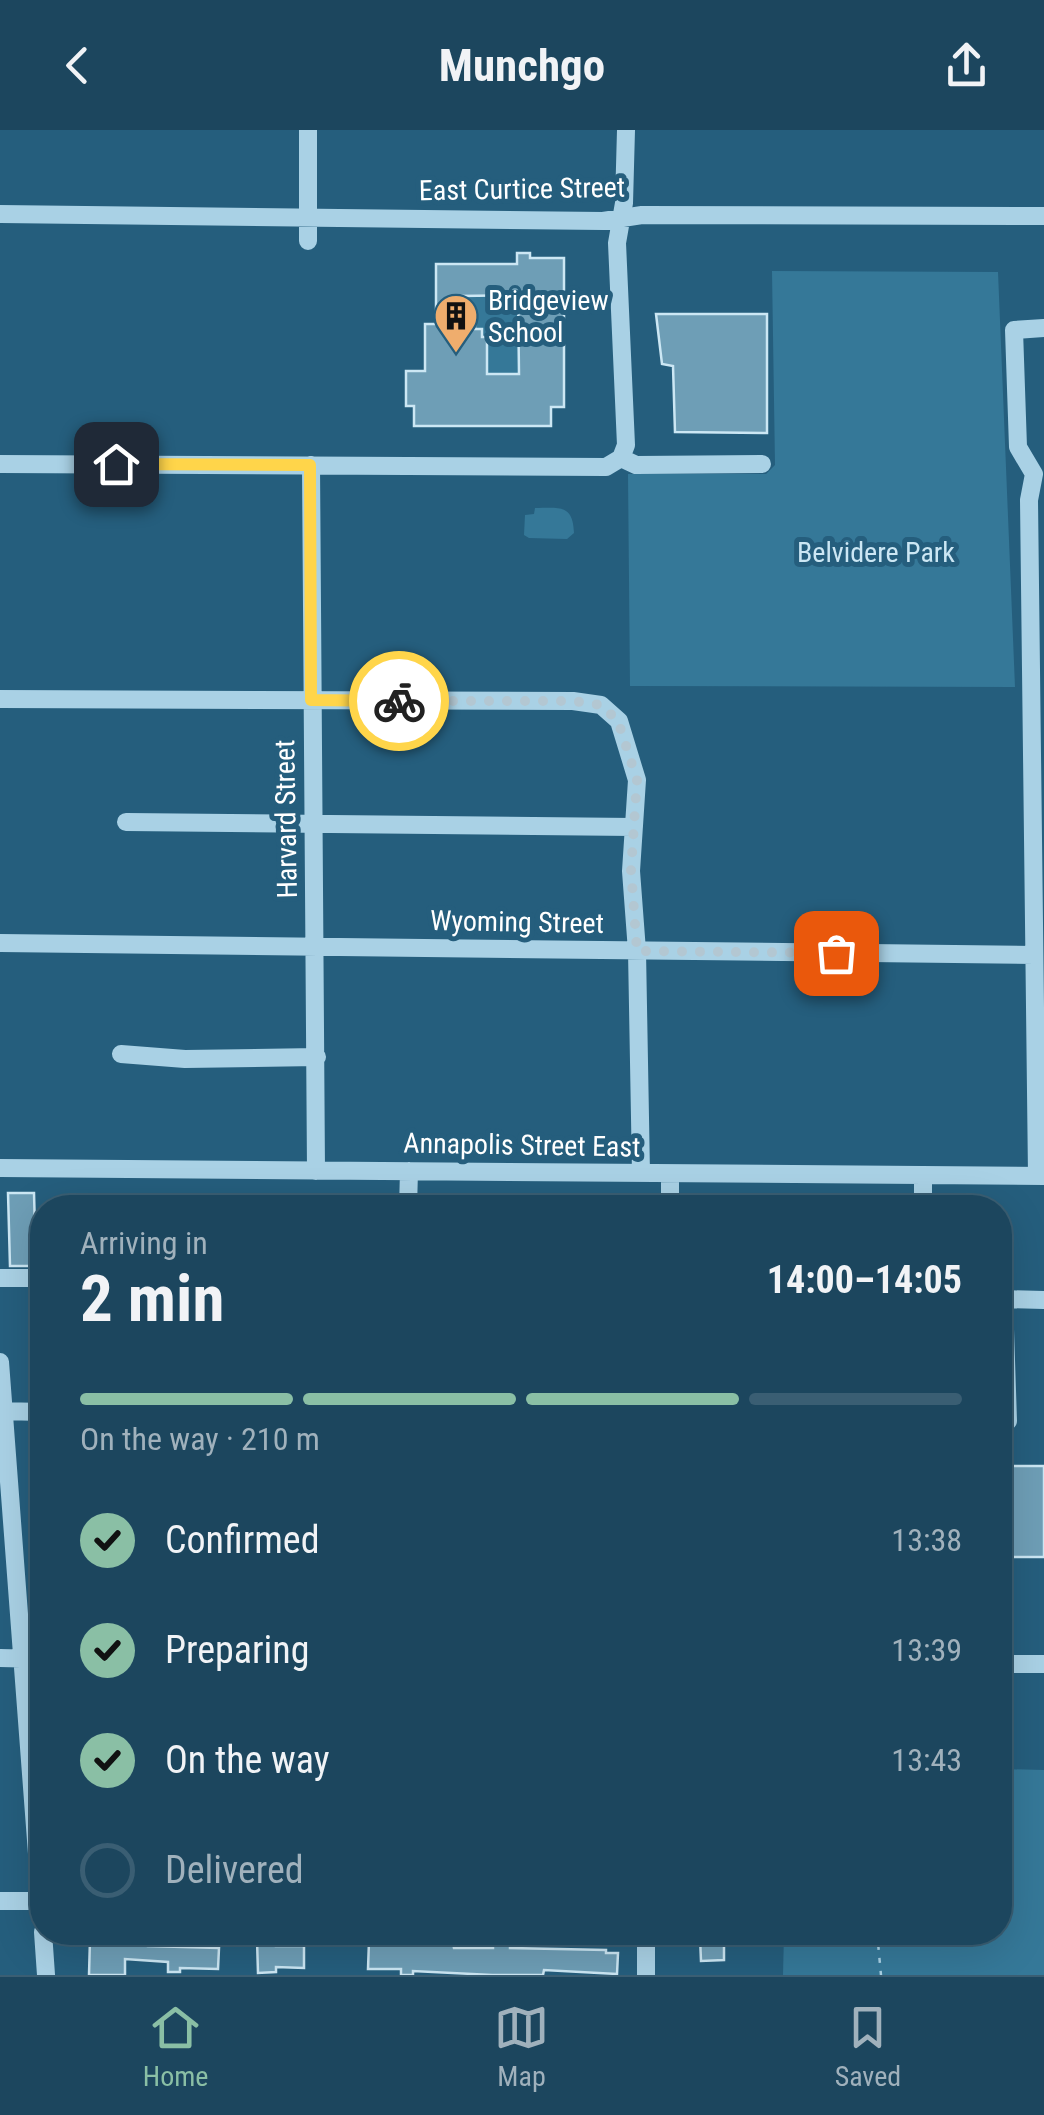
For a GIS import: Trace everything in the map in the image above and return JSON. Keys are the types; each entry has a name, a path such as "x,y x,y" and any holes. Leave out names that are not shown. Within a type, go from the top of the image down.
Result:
{"street":[{"path":"308,130 308,240"},
{"path":"0,464 606,467 621,458 626,444 617,243 624,203 626,130"},
{"name":"East Curtice Street","path":"0,214 620,219 642,215 1044,216"},
{"path":"1041,1176 1034,955 1038,710 1029,500 1039,470 1018,447 1014,330 1044,328"},
{"path":"621,458 636,465 762,464"},
{"name":"Harvard Street","path":"310,465 316,1171"},
{"path":"0,699 573,701 601,705 620,724 637,780 631,870 637,951 641,1173"},
{"path":"126,822 634,827"},
{"name":"Wyoming Street","path":"0,943 1034,955"},
{"path":"121,1054 185,1059 317,1056"},
{"name":"Annapolis Street East","path":"0,1168 1041,1176"},
{"path":"408,1195 409,1171"},
{"path":"670,1174 670,1195"},
{"path":"922,1195 923,1175"},
{"path":"0,1278 30,1278"},
{"path":"1012,1299 1044,1300"},
{"path":"0,1362 7,1532 30,1644"},
{"path":"3,1411 30,1412"},
{"path":"0,1658 30,1659"},
{"path":"1012,1664 1044,1664"},
{"path":"0,1901 30,1901"},
{"path":"45,1945 46,1975"},
{"path":"646,1945 646,1975"}],"path":[{"path":"879,1945 881,1975"}],"green space":[{"name":"Belvidere Park","path":"772,271 998,272 1015,687 630,686 628,474 766,474 775,465"},
{"path":"518,295 519,374 487,374 487,337 482,337 482,329 475,329 475,324 462,324 461,296"},
{"path":"535,508 568,512 574,533 567,539 524,535 525,515 534,514"},
{"path":"1012,1769 1044,1770 1044,1975 783,1975 784,1945 1012,1945"}],"building":[{"name":"Bridgeview School","path":"517,253 530,253 530,258 564,258 564,407 551,407 551,426 414,426 414,406 406,406 406,371 425,371 425,324 436,324 436,264 517,264","holes":["518,295 519,374 487,374 487,337 482,337 482,329 475,329 475,324 462,324 461,296"]},
{"path":"656,314 767,314 767,433 675,432 673,366 662,364"},
{"path":"8,1193 34,1193 30,1195 30,1266 10,1266"},
{"path":"1012,1466 1044,1466 1044,1557 1012,1557"},
{"path":"90,1945 219,1948 218,1969 180,1968 180,1972 168,1972 168,1962 125,1959 125,1975 89,1975"},
{"path":"257,1945 304,1946 304,1968 276,1967 276,1972 258,1973"},
{"path":"369,1945 510,1945 618,1953 617,1974 544,1970 543,1975 413,1971 413,1975 401,1975 401,1969 368,1969"},
{"path":"700,1945 724,1945 724,1960 701,1961"}],"way so far":[{"path":"399,701 573,701 601,705 618,721 637,780 631,870 637,951 836,953"}],"place":[{"name":"Bridgeview School","path":"456,354"}],"route":[{"path":"116,464 310,465 311,700 399,701"}]}
